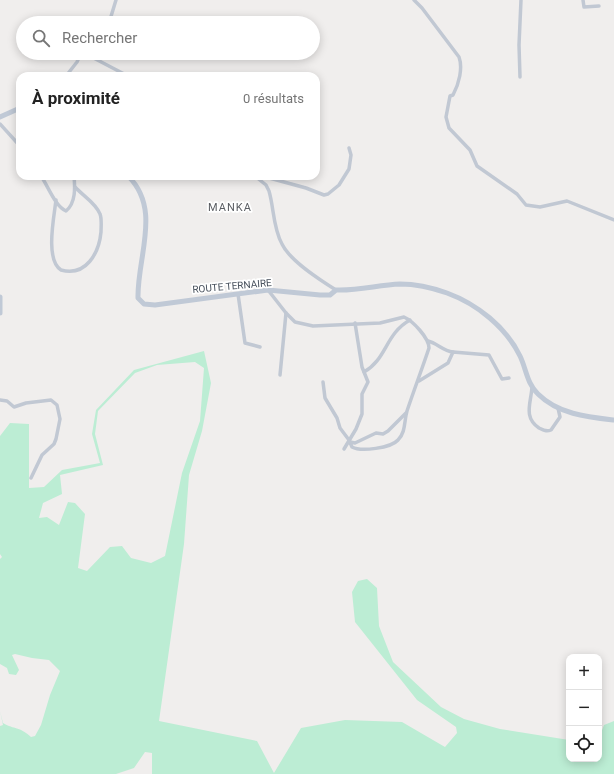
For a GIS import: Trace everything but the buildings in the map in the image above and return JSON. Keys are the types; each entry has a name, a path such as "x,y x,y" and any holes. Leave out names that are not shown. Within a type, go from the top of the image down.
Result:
{"street":[{"path":"111,16 116,0"},
{"path":"414,0 444,36 459,57 462,65 456,90 453,95 450,96 446,117 450,128 470,150 477,166 517,194 526,205 540,207 567,200 614,220"},
{"path":"520,77 519,45 521,0"},
{"path":"583,0 584,7 599,6"},
{"path":"69,72 78,60"},
{"path":"97,60 120,72"},
{"path":"0,117 16,110"},
{"path":"0,124 16,142"},
{"path":"277,180 306,188 324,195 328,194 339,185 349,169 351,155 349,148"},
{"path":"44,180 62,209 66,211 72,204 75,187 74,180"},
{"name":"ROUTE TERNAIRE","path":"131,180 138,188 144,201 145,210 146,232 138,284 138,298 141,302 155,305 268,290 330,295 336,290 355,290 410,284 455,297 487,315 507,335 520,355 532,387 543,399 558,408 589,418 614,420"},
{"path":"260,180 269,190 278,232 285,248 312,273 336,290"},
{"path":"56,200 52,241 55,265 61,270 74,271 88,264 96,254 100,240 102,221 98,210 75,187"},
{"path":"268,290 295,322 314,326 380,323 404,317 410,320 428,341 437,344 445,350 489,355 502,379 509,378"},
{"path":"238,294 244,343 260,348"},
{"path":"0,297 0,313"},
{"path":"280,375 286,313"},
{"path":"364,372 382,356 394,332 410,320"},
{"path":"344,449 350,441 362,414 362,394 368,382 364,372 355,323"},
{"path":"323,382 325,398 334,413 340,428 350,441 352,447 355,449 368,449 393,445 402,434 406,413 429,348 428,341"},
{"path":"418,381 448,363 453,352"},
{"path":"532,387 529,415 532,422 538,427 543,430 551,430 560,417 558,408"},
{"path":"0,400 7,401 14,407 18,407 24,403 51,400 57,405 60,419 56,439 54,444 42,455 31,478"},
{"path":"350,441 355,443 376,433 382,434 388,431 406,413"}],"green space":[{"path":"204,351 211,383 202,431 189,475 184,544 159,721 257,741 274,773 301,728 345,720 402,722 445,747 457,733 456,727 417,700 355,622 352,592 358,581 367,579 377,588 379,626 393,662 441,707 464,719 500,729 566,740 566,762 602,762 602,730 604,725 614,721 614,774 152,774 152,753 145,752 134,768 116,774 0,774 0,726 3,725 0,711 3,723 23,731 31,737 35,736 41,725 50,695 60,671 49,660 15,654 12,655 19,670 16,675 9,674 7,668 0,664 0,559 2,557 0,554 0,436 10,423 29,424 29,488 44,487 62,470 100,463 92,434 96,410 134,370","holes":["195,362 204,368 200,421 182,473 165,556 151,563 131,558 122,546 110,547 87,571 78,568 85,514 75,503 68,502 59,525 47,517 39,518 43,503 62,494 60,475 103,465 95,434 98,411 135,373 157,365"]}],"district":[{"name":"MANKA","path":"230,207"}]}
